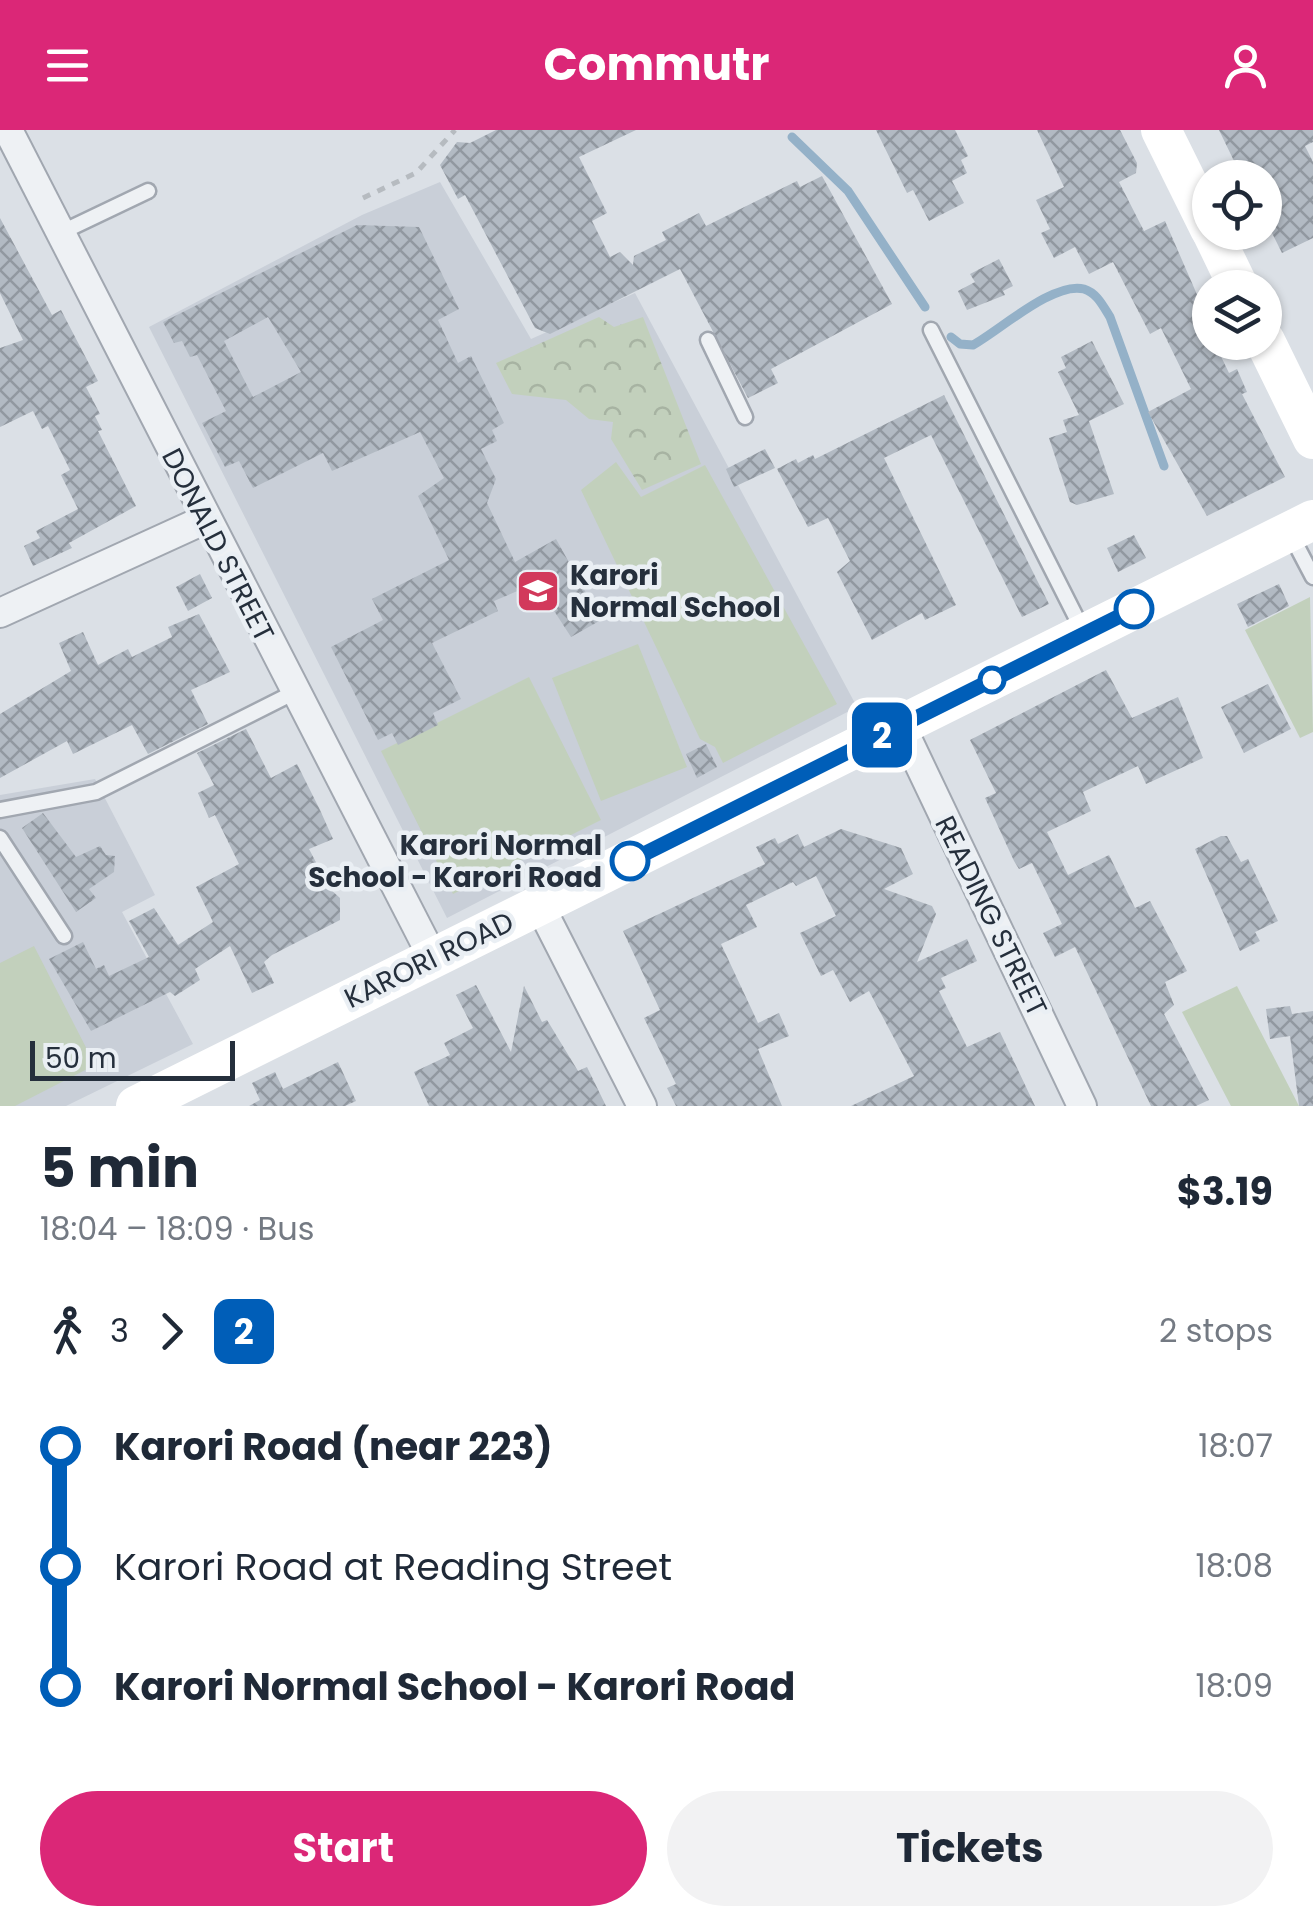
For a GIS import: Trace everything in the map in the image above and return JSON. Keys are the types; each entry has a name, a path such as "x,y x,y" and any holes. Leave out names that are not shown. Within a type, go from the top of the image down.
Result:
{"main road":[{"path":"1161,130 1192,193"},
{"path":"1274,360 1313,439"},
{"name":"KARORI ROAD","path":"136,1106 1301,526"}],"street":[{"name":"DONALD STREET","path":"8,130 293,692 433,958"},
{"path":"0,613 206,519"},
{"name":"READING STREET","path":"900,726 1082,1106"},
{"path":"540,906 642,1106"}],"lane":[{"path":"60,233 148,191"},
{"path":"931,330 1085,634"},
{"path":"708,340 745,418"},
{"path":"1301,526 1313,577"},
{"path":"0,810 75,798 108,787 293,692"},
{"path":"0,838 64,936"}],"path":[{"path":"363,198 416,172 455,130"}],"shaded area":[{"name":"Karori Normal School","path":"440,182 531,339 635,293 857,707 447,918 149,327 362,215"},
{"path":"95,779 155,895 122,912 193,1044 66,1106 0,1106 0,795"}],"green space":[{"path":"599,317 614,327 643,317 701,464 642,490 611,439 613,422 589,419 566,400 512,394 496,363"},
{"path":"616,462 641,497 705,465 837,704 723,763 715,747 700,739 581,490"},
{"path":"1310,597 1313,732 1300,738 1245,630"},
{"path":"638,644 687,767 601,801 552,678"},
{"path":"529,677 601,820 453,894 381,751"},
{"path":"34,946 95,1065 15,1106 0,1106 0,963"},
{"path":"1237,986 1299,1106 1231,1106 1182,1012"}],"building":[{"path":"496,130 636,130 579,157 607,213 592,221 610,257 620,252 633,265 634,256 666,240 662,232 699,213 706,226 797,181 800,187 822,176 892,304 771,369 778,383 748,398 680,269 550,334 535,328 465,195 458,199 440,165 457,142 470,143"},
{"path":"876,130 955,130 968,156 961,160 967,173 952,181 964,203 929,221 913,190 907,193"},
{"path":"1037,130 1120,130 1137,163 1136,173 1119,182 1144,231 1165,221 1192,283 1192,360 1223,360 1229,373 1237,369 1247,392 1242,394 1285,477 1207,516 1148,412 1191,389 1161,328 1150,334 1113,262 1089,274 1075,247 1054,258 1041,233 1050,229 1036,200 1064,187"},
{"path":"1219,130 1313,130 1313,142 1305,146 1313,162 1313,238 1282,253 1280,250 1282,160 1234,160"},
{"path":"0,218 52,315 61,310 98,381 86,387 100,414 95,416 102,430 98,431 136,506 69,543 72,548 33,566 24,546 40,538 36,531 78,509 61,475 70,470 48,426 42,429 33,411 0,427 0,348 23,340 0,293"},
{"path":"357,225 419,227 459,309 438,320 458,363 471,356 504,423 492,430 497,441 481,449 496,479 487,503 515,562 556,539 601,620 571,637 536,583 494,601 498,611 432,643 461,699 433,713 438,725 398,745 392,733 378,740 331,647 383,620 372,599 449,560 418,496 444,478 420,432 332,471 323,453 253,488 239,461 225,467 202,423 226,411 197,355 190,357 182,341 174,343 163,322","holes":["268,317 301,372 253,397 224,341"]},
{"path":"999,259 1013,286 1003,291 1005,295 967,310 958,291 975,282 970,274"},
{"path":"1092,341 1124,404 1089,421 1114,494 1077,505 1070,502 1049,438 1067,432 1063,420 1079,415 1058,372 1066,368 1061,357"},
{"path":"944,395 1049,604 1022,617 931,435 884,458 956,605 925,620 922,613 872,640 837,572 850,561 828,518 808,527 777,469 796,459 798,463 813,455 815,459"},
{"path":"765,449 775,468 734,487 726,469"},
{"path":"1134,535 1146,558 1118,572 1107,548"},
{"path":"200,574 212,598 188,611 176,587"},
{"path":"1279,584 1289,606 1248,627 1237,604"},
{"path":"199,614 230,672 191,690 208,724 148,754 132,725 73,754 67,741 0,778 0,714 71,671 59,643 83,632 98,665 128,649 132,657 172,637 168,627"},
{"path":"1106,670 1132,718 1178,697 1203,758 1146,784 1138,766 1083,792 1091,811 1047,832 1068,875 1109,855 1135,908 1150,901 1187,971 1165,982 1174,1005 1164,1014 1209,1100 1196,1106 1151,1106 1075,947 1055,957 1043,933 1062,924 1032,863 1019,869 1014,861 985,798 996,793 970,740"},
{"path":"1268,684 1291,729 1244,753 1221,707"},
{"path":"246,729 271,778 297,764 320,810 333,839 309,849 330,889 340,898 340,920 272,955 264,962 274,983 252,993 230,946 195,969 200,980 175,996 170,992 91,1031 49,959 83,942 96,969 104,965 109,976 149,957 129,921 154,908 178,945 213,922 196,887 239,864 215,815 209,818 198,793 214,785 197,753"},
{"path":"706,744 717,767 697,778 686,754"},
{"path":"43,813 76,857 100,846 106,855 115,856 114,872 89,889 96,898 76,912 22,828"},
{"path":"841,829 901,848 913,874 884,889 932,906 936,914 917,962 967,939 977,961 941,978 946,988 939,991 967,1047 1000,1032 1035,1106 851,1106 914,1076 869,991 850,1002 833,970 821,976 800,933 836,916 816,876 796,886 793,882 746,905 757,927 721,944 758,1023 779,1013 789,1036 758,1049 782,1106 676,1106 667,1088 676,1084 644,1018 660,1010 623,931 765,864 756,847 775,838 778,844 798,834 804,847"},
{"path":"1227,836 1241,862 1248,859 1278,921 1255,932 1260,941 1240,951 1195,849"},
{"path":"476,985 511,1052 524,986 542,1022 547,1020 578,1071 587,1067 606,1106 429,1106 414,1072 450,1055 444,1043 473,1028 456,995"},
{"path":"1290,1006 1292,1014 1313,1011 1313,1106 1299,1106 1290,1036 1270,1039 1266,1009"},
{"path":"338,1062 356,1101 345,1106 249,1106 260,1100 252,1083 275,1072 283,1089"}],"waterway":[{"path":"792,137 848,191 925,307"},
{"path":"951,337 960,344 973,345 1058,292 1072,288 1089,291 1110,317 1164,466"}],"bus line":[{"name":"2","path":"630,861 1134,609"}],"place":[{"name":"Karori Normal School","path":"538,591"},
{"name":"Karori Normal School - Karori Road","path":"630,861"}]}
